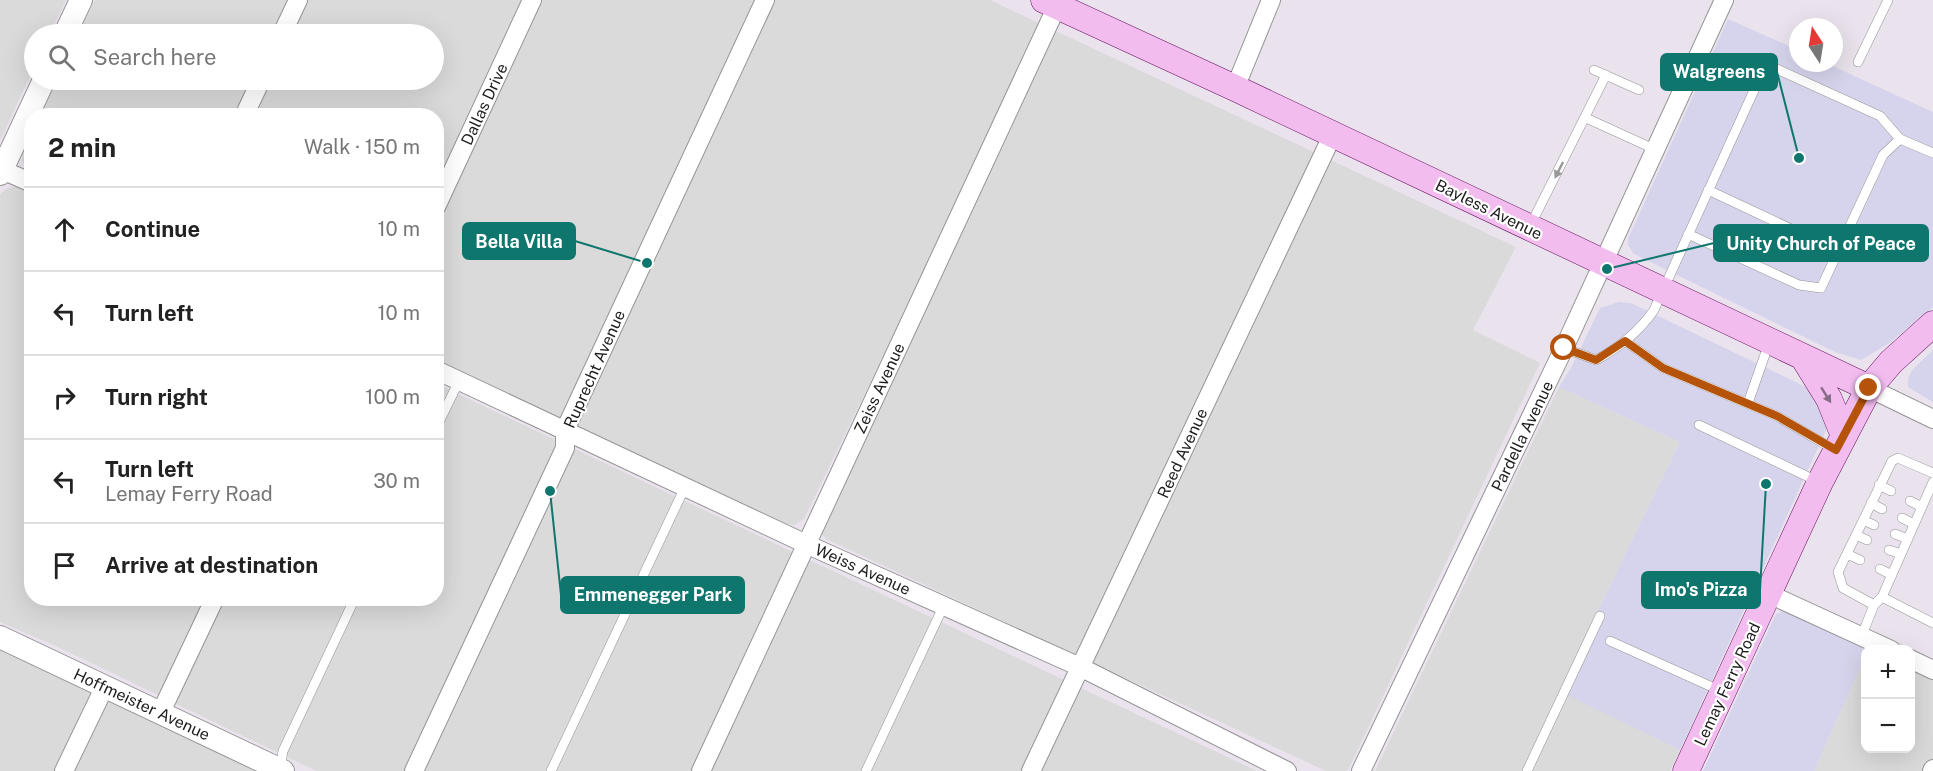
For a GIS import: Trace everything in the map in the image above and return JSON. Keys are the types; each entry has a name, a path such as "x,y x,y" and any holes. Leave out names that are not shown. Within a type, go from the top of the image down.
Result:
{"main road":[{"name":"Bayless Avenue","path":"1051,3 1334,134 1600,263 1770,340 1869,388"},
{"name":"Lemay Ferry Road","path":"1686,771 1820,482 1869,388 1891,362 1933,324"},
{"path":"1803,357 1829,399 1840,443"}],"street":[{"path":"70,24 81,0"},
{"path":"287,24 298,0"},
{"name":"Dallas Drive","path":"444,190 532,0"},
{"name":"Ruprecht Avenue","path":"414,771 565,448 565,430 765,0"},
{"path":"1235,88 1271,0"},
{"name":"Pardella Avenue","path":"1361,771 1564,348 1600,263 1724,0"},
{"name":"Zeiss Avenue","path":"701,771 1051,3"},
{"path":"31,108 39,90"},
{"path":"248,108 256,90"},
{"path":"24,122 1,171 24,180"},
{"name":"Reed Avenue","path":"1031,771 1334,134"},
{"name":"Weiss Avenue","path":"444,374 806,544 1080,668 1287,771"},
{"name":"Bayless Avenue","path":"1869,388 1933,419"},
{"path":"1769,594 1881,645"},
{"path":"161,712 211,606"},
{"name":"Hoffmeister Avenue","path":"0,637 281,770"},
{"path":"1915,661 1933,670"},
{"path":"64,771 105,687"}],"lane":[{"path":"1858,62 1887,0"},
{"path":"1564,348 1596,360 1643,327 1662,291 1766,64 1880,116 1900,138 1933,153"},
{"path":"1594,70 1639,90"},
{"path":"1529,228 1606,75"},
{"path":"1586,118 1654,149"},
{"path":"1688,234 1799,285 1821,288 1883,154 1900,138"},
{"path":"1708,190 1838,251"},
{"path":"1748,404 1770,340"},
{"path":"1625,341 1663,368 1840,443"},
{"path":"444,412 459,381"},
{"path":"1699,425 1820,482"},
{"path":"1875,605 1843,588 1838,572 1892,460 1898,458 1933,473"},
{"path":"1862,635 1875,605 1882,597 1933,482"},
{"path":"1879,485 1891,491"},
{"path":"551,771 685,487"},
{"path":"1910,501 1922,507"},
{"path":"1871,503 1882,509"},
{"path":"1902,518 1914,524"},
{"path":"1863,520 1874,525"},
{"path":"1895,534 1908,539"},
{"path":"1856,536 1867,540"},
{"path":"1889,550 1901,554"},
{"path":"1847,554 1860,560"},
{"path":"1880,569 1892,575"},
{"path":"1882,597 1933,623"},
{"path":"866,771 944,605"},
{"path":"281,770 283,751 351,606"},
{"path":"1527,771 1600,616"},
{"path":"1610,641 1723,692"}],"shaded area":[{"path":"0,0 66,0 55,24 24,24 24,89 0,141"},
{"path":"95,0 990,0 1516,247 1473,330 1540,363 1350,766 1347,771 1326,771 826,539 822,534 823,526 916,288 804,519 794,525 780,523 444,365 444,108 43,108 51,90 444,90 444,24 83,24"},
{"path":"1728,19 1789,46 1789,72 1843,71 1933,112 1933,307 1888,344 1861,360 1835,352 1634,254 1628,245 1628,239"},
{"path":"16,187 24,190 24,606 444,606 444,387 1257,771 316,771 58,647 0,622 0,194 7,188"},
{"path":"1619,302 1631,303 1808,388 1821,396 1827,428 1680,750 1559,691 1680,442 1559,387 1571,368 1600,308"},
{"path":"1933,350 1933,402 1908,387 1908,379 1912,370"},
{"path":"1559,387 1680,442 1560,690 1680,750 1670,771 1375,771"},
{"path":"1788,610 1861,645 1861,666 1814,771 1703,771 1776,614"},
{"path":"1877,632 1904,645 1871,645"},
{"path":"0,647 264,771 0,771"},
{"path":"1915,650 1933,659 1933,771 1814,771 1861,666 1861,753 1915,753"}],"place":[{"name":"Walgreens","path":"1799,158"},
{"name":"Bella Villa","path":"647,263"},
{"name":"Unity Church of Peace","path":"1607,269"},
{"name":"Imo's Pizza","path":"1766,484"},
{"name":"Emmenegger Park","path":"550,491"}],"route":[{"path":"1564,348 1590,360 1596,360 1625,341 1663,368 1777,416 1836,450 1869,388"}]}
